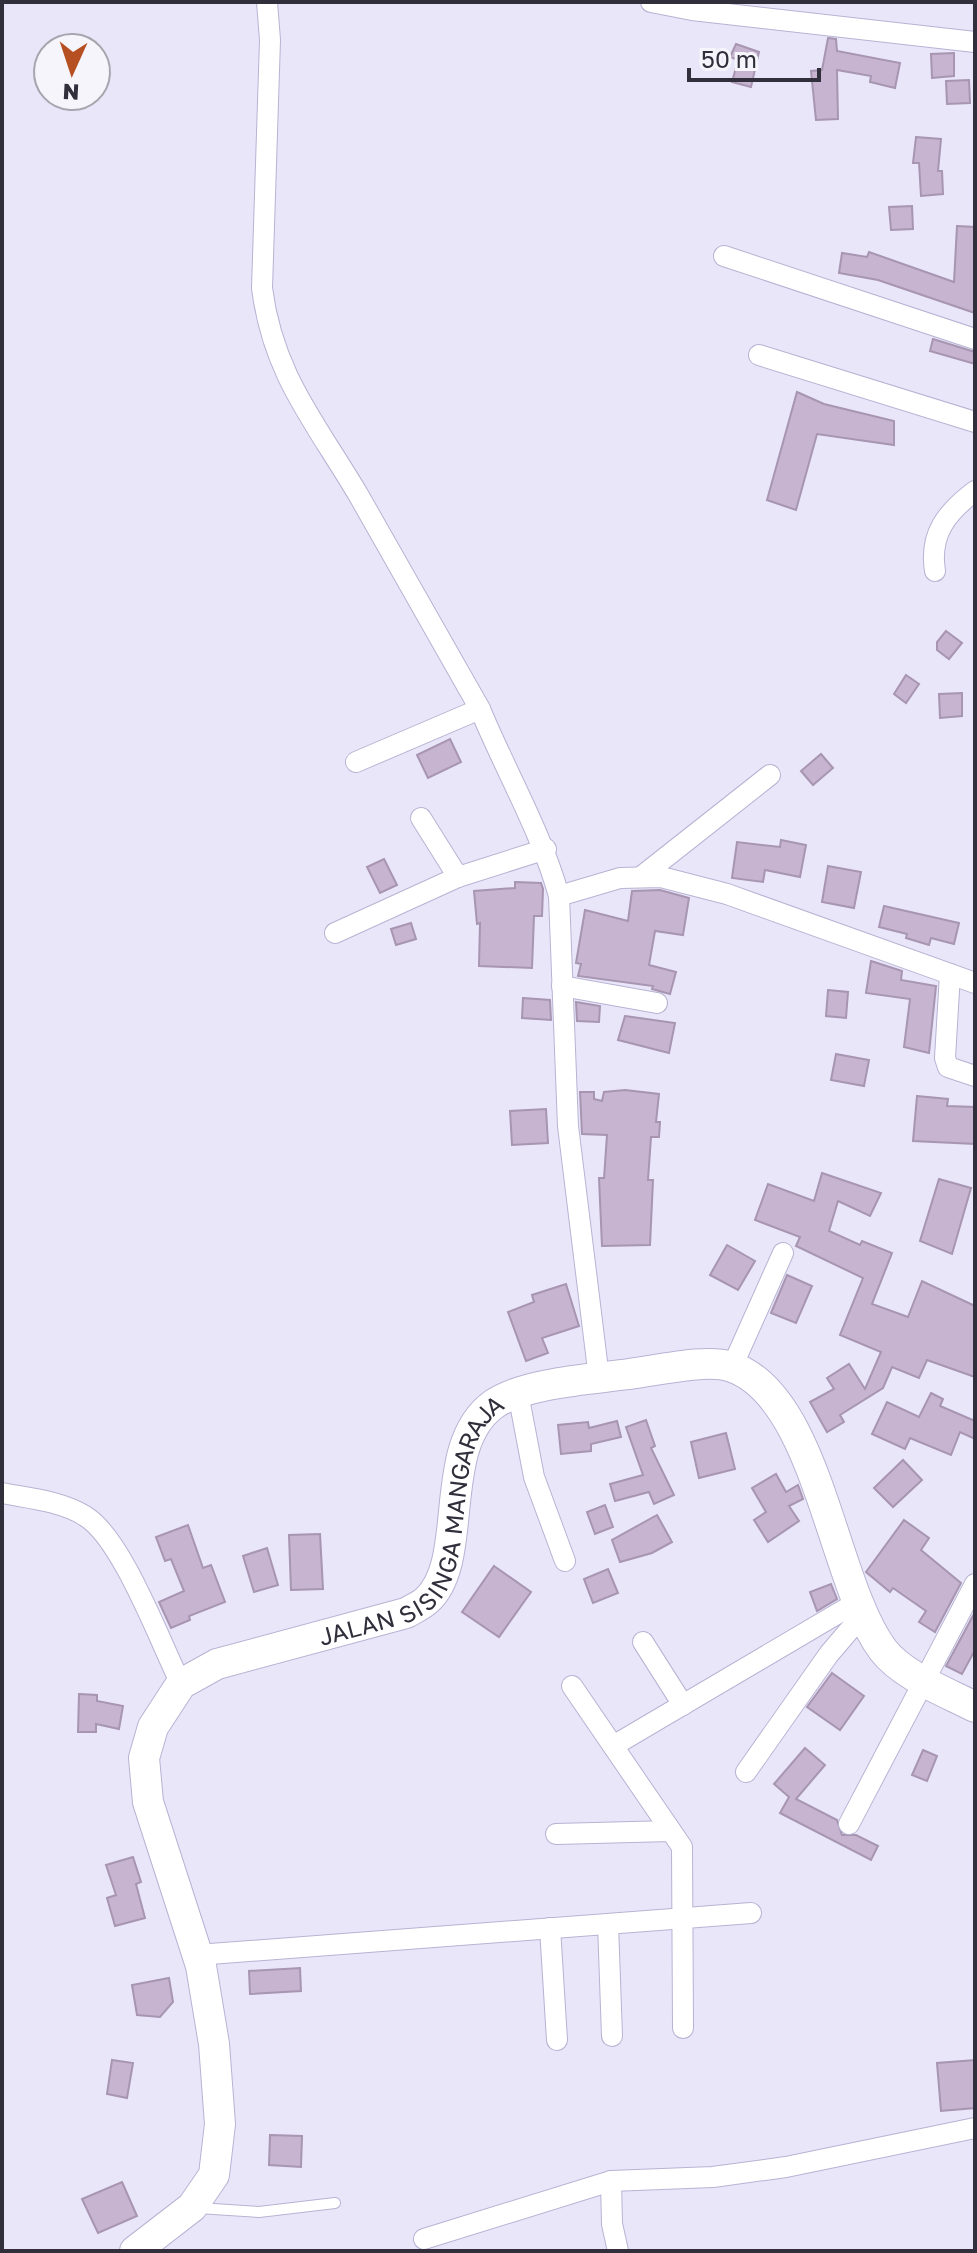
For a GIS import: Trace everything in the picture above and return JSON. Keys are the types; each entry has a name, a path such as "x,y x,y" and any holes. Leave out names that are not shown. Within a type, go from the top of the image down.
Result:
{"street":[{"path":"267,2 270,40 262,288 267,326 283,373 358,494 480,709 510,781 546,849 559,896 568,1126 599,1378"},
{"path":"651,2 692,10 975,42"},
{"path":"724,256 975,339"},
{"path":"759,355 975,422"},
{"path":"935,571 933,555 942,523 954,507 975,491"},
{"path":"356,762 480,709"},
{"path":"642,876 770,775"},
{"path":"421,818 458,877"},
{"path":"335,933 458,877 546,849"},
{"path":"559,896 642,876 661,877 727,894 975,983"},
{"path":"950,974 945,1058 948,1067 975,1076"},
{"path":"562,986 657,1003"},
{"path":"783,1253 732,1367 762,1388 778,1407 810,1463 841,1560 882,1649 924,1680 975,1707"},
{"name":"JALAN SISINGA MANGARAJA","path":"135,2251 192,2207 214,2175 220,2124 214,2044 197,1955 148,1802 144,1758 153,1727 181,1684 217,1664 406,1613 427,1600 443,1571 466,1443 479,1418 495,1404 518,1393 599,1378 712,1364 732,1367"},
{"path":"518,1393 534,1477 565,1561"},
{"path":"2,1493 84,1515 107,1534 181,1684"},
{"path":"849,1824 975,1584"},
{"path":"613,1746 862,1607"},
{"path":"746,1772 862,1607"},
{"path":"643,1642 683,1705"},
{"path":"572,1686 682,1847 683,2028"},
{"path":"556,1834 671,1831"},
{"path":"197,1955 751,1913"},
{"path":"608,1924 612,2036"},
{"path":"550,1928 557,2040"},
{"path":"424,2239 611,2181 713,2177 786,2167 975,2128"},
{"path":"611,2181 612,2224 618,2251"}],"lane":[{"path":"192,2207 231,2213 335,2203"}],"building":[{"path":"828,38 836,39 837,51 900,63 895,88 870,82 871,76 837,70 838,119 816,120 811,71 822,70"},
{"path":"736,44 759,52 751,87 732,82 738,60 730,57"},
{"path":"954,53 954,76 932,78 931,54"},
{"path":"969,80 970,103 947,104 946,81"},
{"path":"916,137 941,139 938,171 942,171 943,194 921,196 919,163 913,163"},
{"path":"912,206 913,229 891,230 889,207"},
{"path":"957,226 975,227 975,313 878,280 839,273 842,253 867,257 869,252 954,282"},
{"path":"933,339 975,352 975,364 930,351"},
{"path":"797,392 824,404 894,421 894,445 817,434 796,510 767,500"},
{"path":"946,631 962,643 949,659 937,650 937,642"},
{"path":"906,675 919,684 906,703 894,694"},
{"path":"962,693 962,716 940,718 939,694"},
{"path":"450,739 461,762 428,778 417,755"},
{"path":"821,754 833,768 813,785 801,771"},
{"path":"781,840 806,845 800,877 765,870 763,882 732,878 737,842 780,847"},
{"path":"384,859 397,885 380,893 367,867"},
{"path":"828,866 861,872 854,908 822,902"},
{"path":"515,882 541,883 543,889 542,916 534,916 532,968 479,966 480,923 477,924 474,891 515,888"},
{"path":"660,890 689,898 683,935 655,931 649,965 676,972 670,994 652,989 653,986 578,976 581,964 576,963 585,910 628,921 632,891"},
{"path":"884,906 959,923 954,944 931,938 929,945 906,938 907,934 879,927"},
{"path":"411,923 416,939 396,945 391,929"},
{"path":"871,961 902,971 901,980 936,986 929,1053 904,1047 910,999 866,993"},
{"path":"828,990 848,992 846,1018 826,1016"},
{"path":"523,998 550,1000 551,1020 522,1018"},
{"path":"576,1002 600,1006 599,1022 577,1021"},
{"path":"625,1016 675,1023 669,1053 618,1040"},
{"path":"836,1054 869,1060 864,1086 831,1080"},
{"path":"625,1090 659,1094 656,1122 660,1122 659,1137 651,1137 648,1180 653,1180 650,1245 602,1246 599,1178 604,1178 607,1135 582,1134 580,1092 594,1092 594,1099 602,1101 604,1092"},
{"path":"917,1096 948,1099 947,1106 975,1107 975,1144 913,1141"},
{"path":"546,1109 548,1143 512,1145 510,1111"},
{"path":"822,1173 881,1193 870,1216 838,1201 829,1231 860,1245 862,1241 892,1253 872,1304 908,1317 922,1281 975,1306 975,1377 927,1360 919,1378 892,1367 883,1388 840,1415 844,1422 827,1432 810,1402 834,1389 827,1378 849,1364 865,1389 881,1352 840,1335 863,1278 796,1246 800,1237 755,1220 768,1184 814,1201"},
{"path":"939,1179 971,1188 952,1254 920,1241"},
{"path":"727,1245 755,1261 738,1290 710,1275"},
{"path":"787,1275 812,1286 796,1323 771,1313"},
{"path":"566,1284 579,1326 542,1338 548,1353 526,1361 508,1312 534,1302 532,1295"},
{"path":"931,1393 943,1399 940,1406 975,1421 975,1439 960,1432 951,1455 910,1438 905,1449 872,1434 887,1402 919,1417"},
{"path":"646,1420 655,1446 651,1448 674,1495 654,1504 649,1492 615,1501 610,1484 643,1475 626,1427"},
{"path":"617,1421 621,1437 591,1444 591,1451 561,1454 558,1425 588,1422 589,1428"},
{"path":"726,1433 735,1469 699,1478 691,1442"},
{"path":"903,1460 922,1480 893,1507 874,1488"},
{"path":"776,1474 786,1492 798,1485 803,1499 789,1506 799,1521 768,1542 754,1520 766,1512 752,1488"},
{"path":"605,1505 613,1527 595,1534 587,1512"},
{"path":"657,1515 672,1542 652,1553 620,1562 612,1540"},
{"path":"904,1520 929,1538 921,1550 961,1583 935,1632 919,1622 926,1611 893,1588 890,1592 866,1572"},
{"path":"188,1525 203,1568 211,1565 225,1602 189,1616 190,1620 171,1628 159,1602 184,1591 171,1559 165,1561 156,1537"},
{"path":"320,1534 323,1589 291,1590 289,1535"},
{"path":"267,1548 278,1585 254,1592 243,1556"},
{"path":"494,1566 531,1592 499,1637 462,1612"},
{"path":"608,1569 618,1593 593,1603 584,1579"},
{"path":"831,1584 837,1599 817,1611 810,1592"},
{"path":"975,1612 975,1650 962,1674 946,1666"},
{"path":"832,1673 864,1696 840,1730 807,1707"},
{"path":"79,1694 97,1695 97,1701 123,1706 119,1729 96,1724 96,1732 78,1732"},
{"path":"805,1748 825,1765 796,1799 837,1820 842,1835 856,1835 878,1846 871,1860 780,1813 789,1797 774,1784"},
{"path":"923,1750 937,1756 927,1781 912,1775"},
{"path":"133,1857 141,1882 136,1884 145,1918 115,1926 107,1898 116,1895 106,1865"},
{"path":"300,1968 301,1991 250,1994 249,1971"},
{"path":"169,1978 173,2002 160,2017 137,2015 132,1985"},
{"path":"112,2060 133,2063 127,2098 107,2094"},
{"path":"975,2060 975,2108 941,2111 937,2063"},
{"path":"270,2135 302,2136 301,2167 269,2165"},
{"path":"122,2182 137,2216 98,2233 82,2199"}]}
